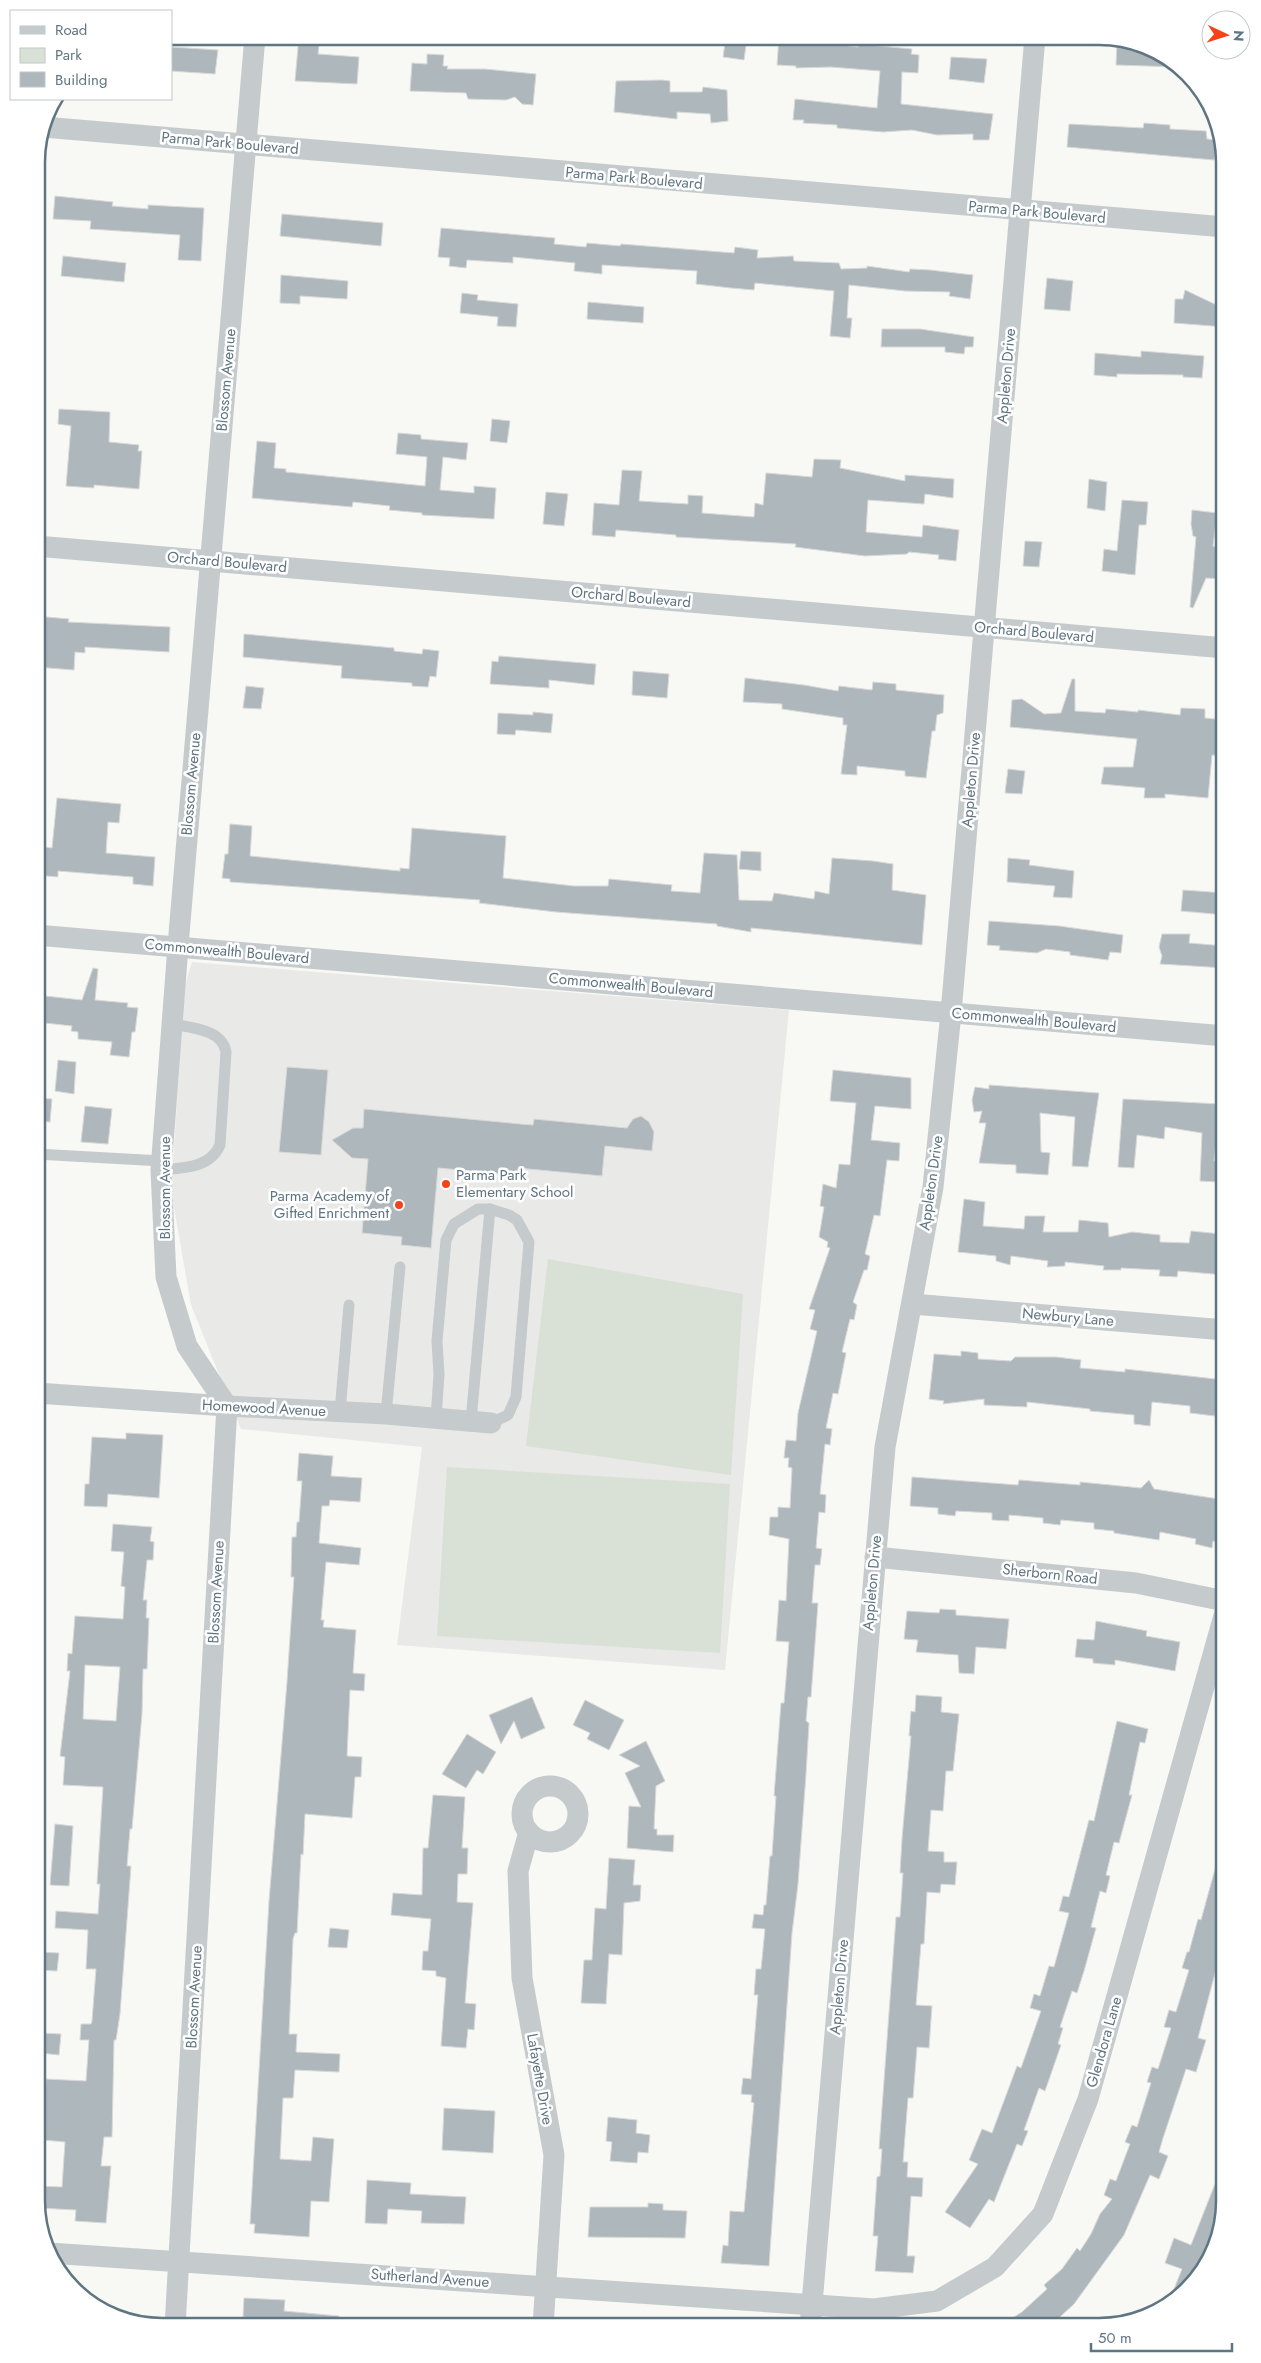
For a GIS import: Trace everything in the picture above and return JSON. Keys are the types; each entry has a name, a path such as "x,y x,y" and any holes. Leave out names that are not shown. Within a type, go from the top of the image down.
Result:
{"street":[{"name":"Blossom Avenue","path":"175,2318 226,1406 187,1346 166,1277 162,1166 178,946 254,45"},
{"name":"Appleton Drive","path":"811,2318 885,1446 933,1187 951,1013 1034,45"},
{"name":"Parma Park Boulevard","path":"50,128 1216,226"},
{"name":"Orchard Boulevard","path":"45,547 1216,647"},
{"name":"Commonwealth Boulevard","path":"45,936 1216,1035"},
{"name":"Newbury Lane","path":"912,1304 1216,1329"},
{"name":"Homewood Avenue","path":"45,1394 226,1406 386,1414 481,1422"},
{"name":"Sherborn Road","path":"875,1556 1136,1583 1216,1599"},
{"name":"Glendora Lane","path":"812,2304 874,2309 937,2301 995,2267 1043,2214 1088,2098 1216,1644"},
{"name":"Lafayette Drive","path":"529,1832 518,1871 522,1978 554,2155 543,2318"},
{"name":"Sutherland Avenue","path":"58,2253 179,2260 812,2304"}],"lane":[{"path":"45,1155 189,1168 201,1164 216,1155 220,1144 225,1044 217,1036 172,1024"},
{"path":"436,1418 439,1375 438,1341 446,1240 454,1224 478,1209 490,1209 509,1215 517,1220 529,1242 516,1397 508,1415 481,1422 490,1209"},
{"path":"386,1414 400,1267"},
{"path":"340,1412 349,1305"}],"shaded area":[{"path":"192,962 789,1010 725,1670 397,1645 422,1447 241,1429 191,1305 171,1190 185,985"}],"green space":[{"path":"548,1259 743,1294 731,1475 526,1446"},
{"path":"447,1467 730,1484 720,1653 437,1636"}],"building":[{"path":"298,45 319,45 318,54 359,57 357,84 295,81"},
{"path":"725,45 746,45 744,60 723,57"},
{"path":"778,45 842,45 858,47 858,45 869,45 912,49 911,54 919,55 918,73 902,72 901,104 993,114 989,140 973,140 973,134 937,135 912,130 883,132 837,128 837,125 803,123 804,120 793,120 795,99 877,108 880,71 831,67 796,68 796,66 777,65"},
{"path":"1117,46 1137,51 1166,67 1116,65"},
{"path":"172,47 218,50 215,74 172,71"},
{"path":"427,54 444,55 443,66 448,66 447,69 485,69 536,74 533,105 522,104 515,97 506,100 468,99 466,93 410,91 412,63 427,64"},
{"path":"951,57 987,59 984,83 949,79"},
{"path":"616,81 670,81 670,92 702,92 703,87 727,90 728,121 711,123 710,114 677,112 677,119 614,112"},
{"path":"1144,123 1170,125 1170,129 1206,131 1207,139 1214,140 1214,160 1067,147 1069,124 1143,128"},
{"path":"55,196 113,202 112,206 148,209 148,205 204,208 201,261 178,260 180,235 90,229 91,221 53,219"},
{"path":"282,214 383,223 381,246 280,236"},
{"path":"441,228 555,238 554,244 586,247 587,243 620,246 621,244 734,253 735,247 758,250 757,258 793,256 794,261 839,263 841,269 867,268 867,266 909,272 910,269 973,275 970,299 949,296 950,292 905,291 849,285 847,318 852,318 850,338 830,336 834,291 755,283 754,290 731,288 696,284 697,271 602,265 602,274 574,271 575,263 513,257 513,263 467,260 466,268 449,266 450,258 438,257"},
{"path":"63,256 126,263 124,282 61,276"},
{"path":"281,275 348,281 347,299 300,296 300,304 280,303"},
{"path":"1047,278 1073,281 1070,311 1044,309"},
{"path":"1185,290 1216,305 1216,326 1174,323 1175,299 1183,299"},
{"path":"462,293 478,295 477,300 518,304 516,327 497,326 498,317 460,313"},
{"path":"588,302 644,307 643,323 587,319"},
{"path":"882,329 920,329 974,337 973,347 965,347 964,354 945,352 945,347 881,347"},
{"path":"1141,351 1204,356 1202,378 1183,377 1183,375 1117,374 1117,377 1094,375 1095,353 1141,357"},
{"path":"59,409 110,412 109,442 139,445 138,451 142,451 139,489 94,485 94,488 66,486 71,426 58,424"},
{"path":"492,419 510,421 507,443 490,441"},
{"path":"398,433 421,435 421,439 468,443 466,460 443,457 440,490 474,493 474,486 496,488 494,519 422,515 422,513 389,510 390,506 353,502 352,507 252,498 257,441 276,443 274,468 286,469 286,472 425,486 427,457 396,454"},
{"path":"814,459 841,460 840,468 905,481 905,475 954,479 953,498 925,494 924,504 868,500 866,532 922,537 923,525 959,530 956,561 938,559 939,555 909,552 907,554 865,556 795,547 796,544 676,537 676,535 616,530 615,537 592,535 594,503 619,505 622,470 642,471 639,501 688,504 688,495 703,496 702,513 754,517 755,503 763,505 766,473 812,477"},
{"path":"1089,479 1107,482 1105,511 1087,508"},
{"path":"546,492 568,494 564,526 543,524"},
{"path":"1122,500 1148,502 1146,525 1139,525 1135,575 1102,571 1104,549 1117,551"},
{"path":"1192,510 1216,513 1213,546 1216,548 1216,579 1206,578 1193,608 1190,607 1196,537 1193,536 1191,524"},
{"path":"1025,541 1042,542 1039,567 1023,566"},
{"path":"45,617 69,619 68,622 170,627 169,652 85,647 85,653 75,652 74,670 45,668"},
{"path":"244,634 394,648 394,651 422,654 423,649 439,651 436,677 430,676 428,687 412,686 412,683 341,678 342,666 243,657"},
{"path":"499,656 596,664 594,685 549,680 549,688 490,684 492,661 498,662"},
{"path":"633,671 669,674 667,698 632,695"},
{"path":"745,678 838,691 839,686 872,690 873,682 896,684 896,690 944,695 943,713 937,715 935,731 932,731 926,778 905,776 905,771 857,766 857,775 841,774 847,725 843,725 843,718 782,709 782,704 743,702"},
{"path":"1072,679 1075,679 1075,711 1105,713 1106,709 1138,712 1138,710 1180,715 1181,708 1205,709 1205,718 1216,719 1216,755 1212,755 1208,798 1165,794 1165,798 1144,798 1145,788 1101,784 1104,767 1133,767 1137,739 1010,727 1012,700 1022,699 1044,714 1061,713"},
{"path":"246,686 264,688 261,709 243,708"},
{"path":"533,712 553,714 551,733 516,730 515,735 497,734 498,713 533,715"},
{"path":"1008,769 1025,771 1022,794 1005,793"},
{"path":"57,798 121,804 119,823 108,822 106,853 155,857 153,886 133,884 133,877 58,871 58,877 45,876 45,847 52,848"},
{"path":"230,824 252,826 250,856 400,871 400,868 409,869 412,828 506,836 503,878 574,886 608,886 609,879 672,885 671,891 700,893 704,853 737,855 739,900 772,901 774,893 814,899 815,891 829,894 832,858 893,864 892,890 926,895 922,945 751,928 751,932 717,926 717,924 556,912 479,903 480,900 230,882 230,879 222,878 225,854 228,854"},
{"path":"741,851 761,852 761,871 739,869"},
{"path":"1008,858 1030,860 1029,865 1074,871 1072,898 1053,897 1055,886 1007,882"},
{"path":"1183,890 1216,892 1216,914 1181,911"},
{"path":"989,921 1059,926 1123,935 1121,953 1110,952 1108,960 1070,955 1070,952 1046,949 1037,953 999,950 1000,946 987,945"},
{"path":"1162,934 1190,934 1189,943 1216,945 1216,967 1160,964 1162,956 1159,947"},
{"path":"93,968 98,969 95,1000 128,1003 127,1007 138,1008 135,1032 132,1032 129,1057 110,1055 112,1042 78,1039 78,1032 71,1031 72,1026 45,1023 45,996 82,1000"},
{"path":"58,1060 76,1062 74,1094 55,1091"},
{"path":"287,1067 328,1070 321,1155 279,1152"},
{"path":"833,1070 911,1078 911,1109 875,1106 871,1140 900,1143 899,1161 887,1160 880,1216 874,1215 865,1254 870,1256 867,1270 864,1270 853,1302 857,1305 854,1320 850,1319 842,1352 846,1353 838,1394 833,1393 826,1428 832,1429 830,1445 825,1444 820,1494 826,1495 825,1513 819,1512 816,1548 822,1549 820,1565 815,1565 812,1603 818,1603 811,1697 808,1697 806,1721 809,1723 806,1774 798,1884 792,1933 769,2266 721,2263 723,2245 728,2246 730,2211 744,2212 754,2103 751,2102 752,2095 741,2094 743,2078 751,2079 758,1995 754,1995 756,1969 761,1969 765,1929 752,1928 754,1914 763,1915 764,1905 766,1905 770,1856 772,1856 776,1796 774,1796 781,1703 784,1703 789,1642 776,1641 779,1600 786,1601 789,1539 769,1535 770,1517 778,1517 778,1507 790,1508 792,1468 788,1467 789,1458 784,1458 786,1440 796,1441 798,1413 817,1331 810,1329 815,1310 809,1309 830,1248 827,1247 828,1242 819,1237 824,1207 820,1206 823,1184 836,1188 839,1164 850,1165 856,1103 830,1101"},
{"path":"989,1085 1099,1093 1088,1167 1072,1166 1075,1117 1040,1113 1041,1152 1050,1153 1048,1175 1016,1173 1016,1165 979,1163 986,1123 979,1123 982,1111 974,1112 972,1100 975,1087 989,1089"},
{"path":"45,1099 52,1099 50,1122 45,1122"},
{"path":"1123,1099 1216,1104 1214,1161 1216,1161 1216,1182 1200,1181 1202,1133 1165,1127 1164,1139 1137,1135 1134,1168 1118,1167"},
{"path":"85,1106 112,1109 108,1144 81,1142"},
{"name":"Parma Academy of Gifted Enrichment","path":"364,1109 533,1125 534,1119 627,1128 633,1119 641,1116 649,1122 654,1132 652,1151 605,1146 602,1176 518,1168 517,1175 438,1168 431,1248 401,1245 402,1237 362,1233 368,1159 352,1158 332,1140 353,1128 363,1128"},
{"path":"964,1199 985,1202 983,1226 1024,1229 1025,1216 1045,1216 1043,1232 1078,1232 1079,1220 1108,1223 1109,1237 1132,1232 1160,1235 1160,1242 1189,1243 1191,1231 1216,1234 1216,1274 1178,1271 1177,1277 1159,1276 1160,1270 1121,1268 1121,1270 1103,1270 1104,1266 1065,1262 1065,1266 1047,1267 1048,1261 1011,1256 1010,1265 996,1261 996,1256 958,1252"},
{"path":"961,1351 978,1353 978,1359 1011,1361 1015,1357 1056,1357 1081,1360 1080,1368 1125,1372 1125,1369 1216,1379 1215,1416 1190,1413 1190,1406 1152,1402 1150,1426 1134,1424 1134,1415 1090,1411 1090,1409 1027,1402 1027,1407 984,1405 984,1399 943,1404 944,1401 929,1399 934,1354 961,1356"},
{"path":"126,1433 163,1435 159,1498 108,1494 107,1507 84,1506 85,1484 89,1484 92,1437 126,1439"},
{"path":"299,1453 333,1456 331,1476 362,1478 360,1502 330,1500 329,1506 322,1506 319,1543 361,1548 359,1565 326,1562 321,1620 324,1620 323,1627 356,1630 353,1673 365,1674 364,1691 350,1690 347,1756 362,1757 361,1777 355,1777 352,1818 305,1814 303,1855 301,1854 297,1933 295,1933 293,1939 289,2034 297,2034 296,2052 340,2054 339,2072 295,2070 293,2098 283,2098 280,2159 311,2161 313,2137 334,2139 329,2202 311,2201 309,2237 254,2233 255,2224 250,2224 269,1901 294,1577 291,1577 292,1537 296,1537 297,1522 299,1522 302,1481 297,1481"},
{"path":"912,1477 1018,1485 1019,1480 1080,1485 1080,1482 1141,1488 1149,1480 1154,1489 1216,1499 1216,1542 1213,1541 1212,1548 1195,1544 1196,1539 1160,1532 1159,1540 1094,1529 1094,1523 1061,1520 1060,1525 1043,1523 1043,1518 1009,1515 1009,1521 992,1520 992,1513 956,1511 955,1516 938,1514 938,1508 910,1506"},
{"path":"113,1524 152,1527 150,1541 154,1542 153,1560 147,1560 143,1600 147,1600 146,1618 149,1618 147,1669 143,1669 142,1714 127,1866 131,1866 120,2014 116,2040 114,2040 112,2137 104,2137 101,2166 111,2166 106,2223 75,2221 76,2210 45,2208 45,2186 62,2187 65,2142 45,2140 45,2099 46,2079 86,2081 89,2040 80,2040 81,2024 91,2024 92,2021 96,1969 86,1969 88,1930 55,1928 56,1911 98,1914 100,1884 97,1884 103,1787 63,1785 65,1757 60,1756 70,1671 67,1671 68,1653 72,1654 75,1616 123,1619 125,1587 121,1586 124,1552 111,1551","holes":["85,1665 120,1667 116,1721 83,1719"]},
{"path":"940,1609 956,1610 956,1615 1009,1619 1006,1649 976,1647 974,1674 959,1673 958,1655 916,1652 918,1640 904,1639 907,1611 939,1613"},
{"path":"1096,1621 1147,1631 1146,1636 1180,1642 1175,1671 1115,1660 1115,1665 1093,1663 1093,1659 1075,1657 1077,1639 1094,1640"},
{"path":"916,1695 942,1697 941,1712 959,1714 953,1771 946,1771 943,1811 931,1810 928,1851 944,1852 944,1862 957,1862 955,1885 941,1884 940,1893 927,1892 924,1944 921,1944 916,2005 932,2006 929,2048 917,2047 913,2098 908,2098 903,2162 908,2162 907,2177 923,2178 922,2197 911,2196 907,2256 915,2256 913,2273 875,2271 878,2236 873,2236 877,2177 880,2176 882,2149 879,2149 896,1917 900,1917 903,1873 900,1873 911,1736 909,1736 911,1711 915,1712"},
{"path":"532,1697 545,1728 521,1739 514,1721 501,1744 489,1715"},
{"path":"585,1700 624,1720 609,1750 587,1739 590,1733 573,1725"},
{"path":"1117,1721 1148,1729 1145,1743 1140,1742 1129,1795 1132,1795 1119,1843 1114,1842 1106,1875 1110,1876 1106,1893 1100,1891 1091,1927 1096,1928 1084,1971 1077,1993 1072,1991 1060,2027 1063,2028 1058,2044 1061,2045 1045,2091 1039,2088 1024,2130 1028,2131 1022,2146 1017,2144 994,2202 989,2199 970,2228 945,2212 978,2164 969,2160 982,2129 992,2133 1017,2066 1021,2068 1041,2011 1030,2008 1034,1994 1040,1996 1049,1966 1054,1967 1069,1913 1059,1911 1063,1896 1069,1897 1089,1820 1094,1821"},
{"path":"467,1734 496,1752 483,1774 477,1770 466,1788 442,1774"},
{"path":"646,1741 665,1781 656,1786 654,1829 657,1829 657,1835 674,1835 673,1852 627,1848 629,1806 641,1807 625,1773 640,1766 619,1755"},
{"path":"433,1795 465,1797 462,1848 468,1848 467,1874 458,1874 457,1902 473,1903 465,2003 476,2004 474,2030 468,2029 466,2048 441,2046 446,1978 436,1976 436,1971 422,1970 423,1951 428,1951 431,1919 391,1915 393,1893 422,1895 423,1848 428,1848"},
{"path":"55,1824 73,1826 69,1886 50,1885"},
{"path":"609,1858 635,1860 633,1885 641,1885 640,1901 624,1903 622,1955 609,1954 606,2004 581,2003 584,1960 592,1960 595,1908 606,1909"},
{"path":"1216,1866 1216,1969 1198,2038 1206,2040 1196,2072 1186,2069 1159,2152 1168,2156 1159,2179 1150,2175 1124,2235 1074,2304 1059,2318 1012,2318 1022,2312 1047,2289 1044,2285 1062,2269 1077,2248 1080,2251 1091,2234 1100,2214 1112,2199 1104,2195 1110,2179 1116,2181 1130,2144 1125,2142 1132,2125 1137,2127 1151,2083 1147,2082 1152,2067 1158,2069 1171,2028 1164,2027 1169,2010 1176,2012 1189,1970 1182,1968 1187,1952 1189,1952 1198,1919 1201,1920"},
{"path":"330,1928 349,1930 347,1948 328,1947"},
{"path":"45,1952 59,1953 57,1971 45,1970"},
{"path":"45,2033 61,2034 59,2055 45,2054"},
{"path":"444,2108 495,2111 493,2153 442,2150"},
{"path":"608,2117 637,2120 636,2133 650,2135 648,2153 638,2152 637,2163 610,2161 612,2142 606,2141"},
{"path":"367,2180 411,2183 410,2194 466,2197 464,2224 421,2223 422,2211 388,2209 387,2224 365,2223"},
{"path":"1216,2181 1215,2216 1210,2239 1192,2272 1173,2292 1182,2269 1165,2263 1174,2238 1191,2245"},
{"path":"648,2203 663,2204 663,2210 687,2211 685,2238 588,2237 590,2207 648,2207"},
{"path":"244,2298 285,2300 284,2311 339,2316 339,2318 243,2317"}],"place":[{"name":"Parma Park Elementary School","path":"446,1184"},
{"name":"Parma Academy of Gifted Enrichment","path":"399,1205"}]}
